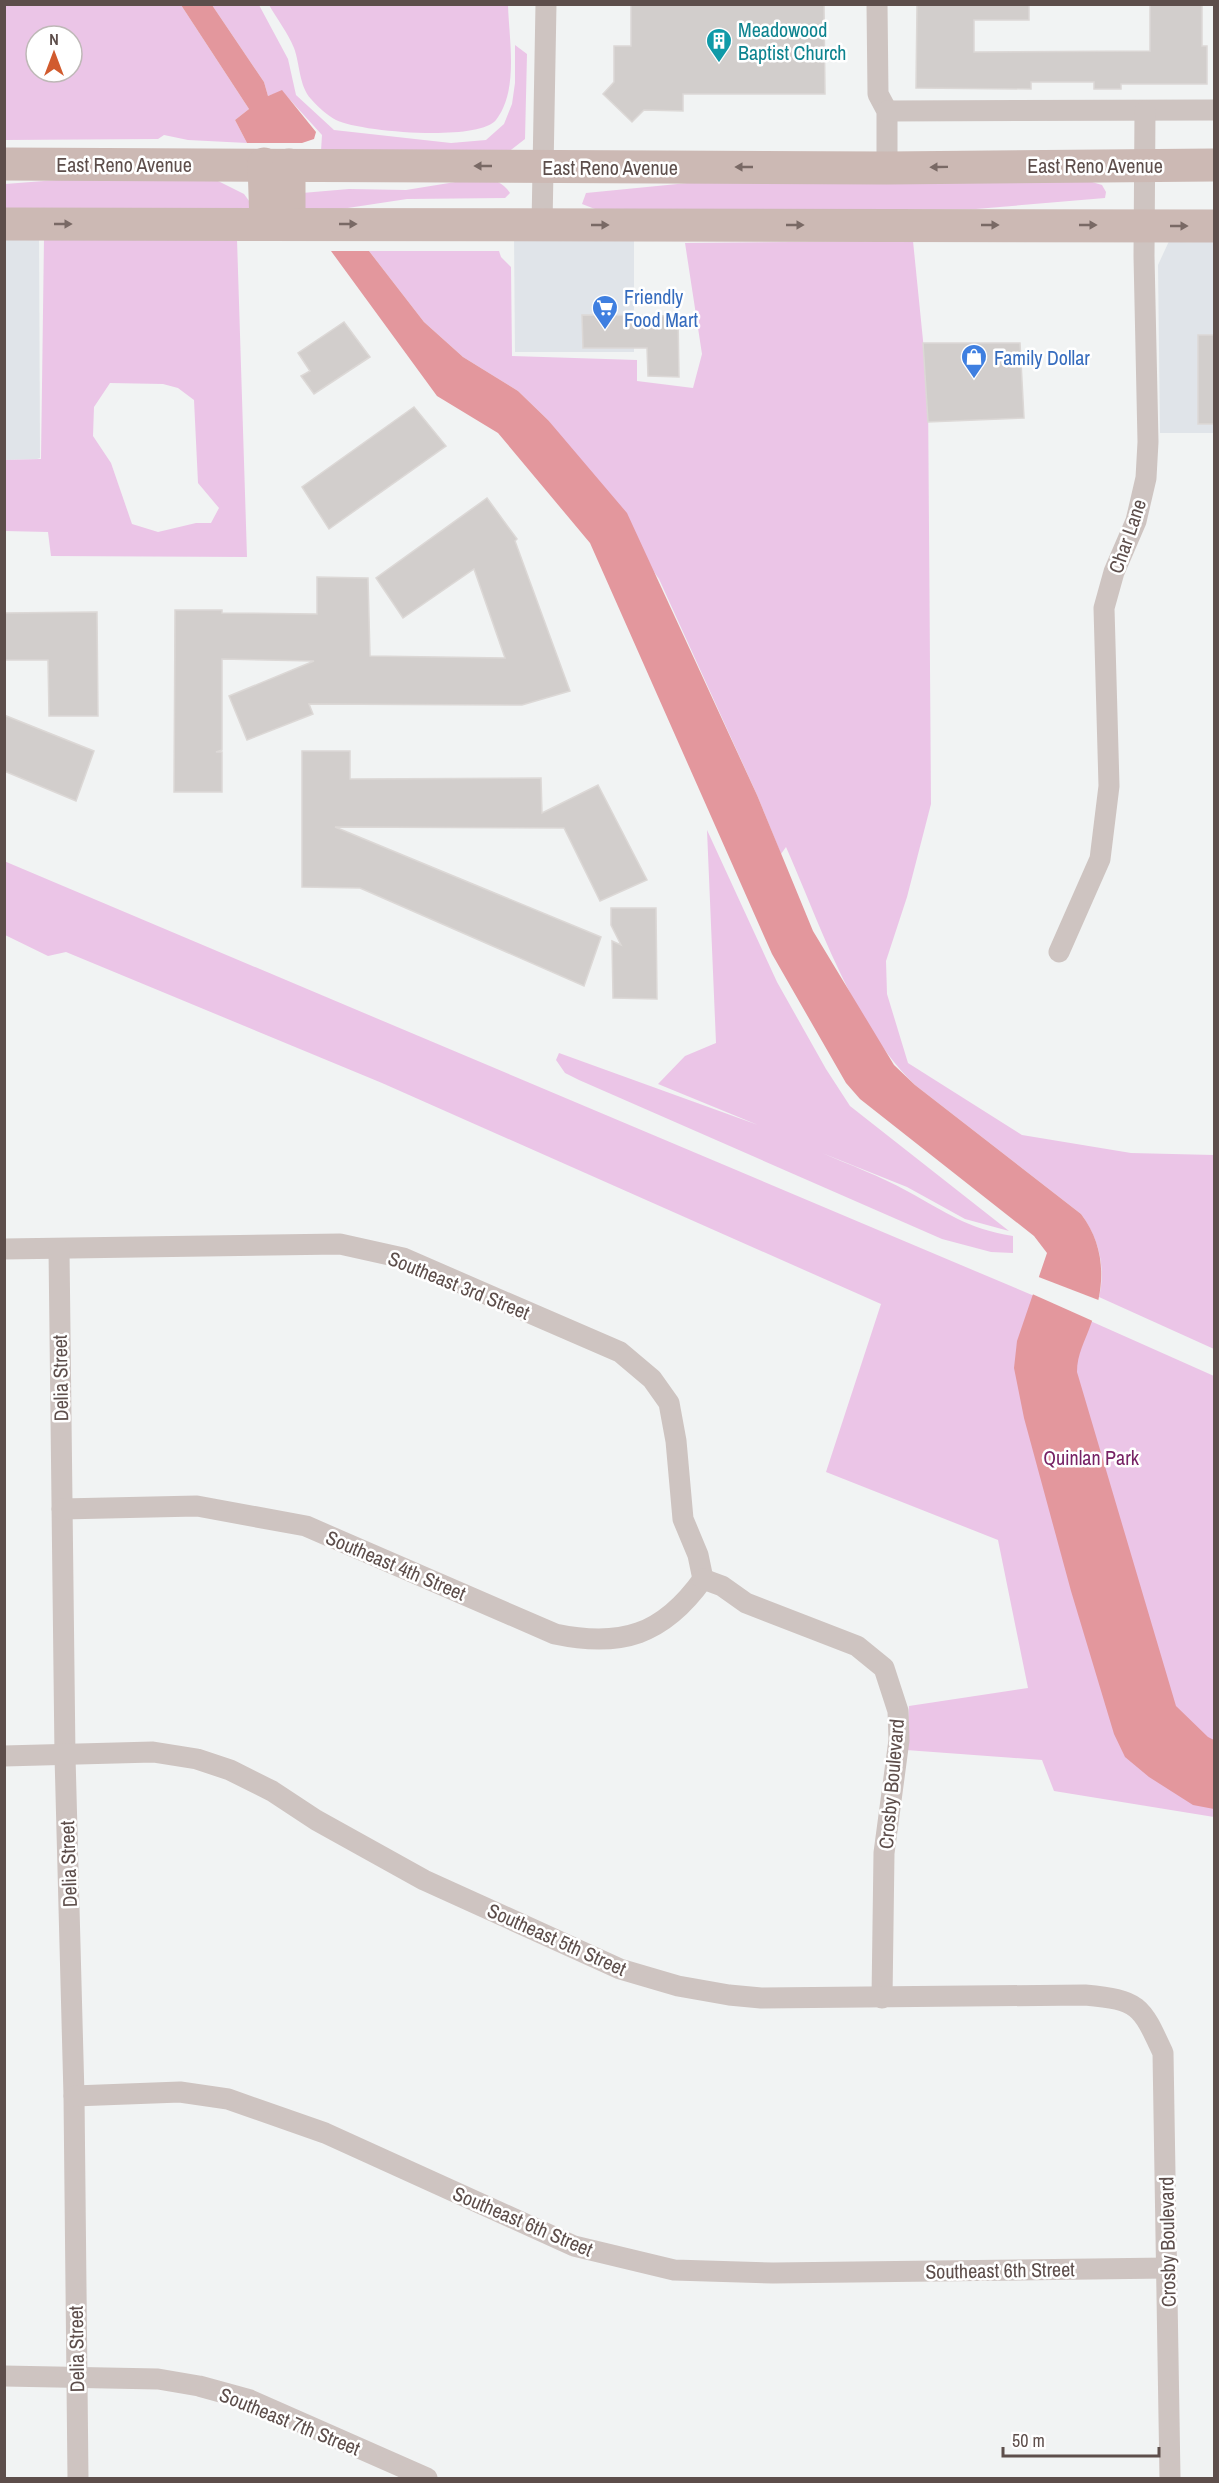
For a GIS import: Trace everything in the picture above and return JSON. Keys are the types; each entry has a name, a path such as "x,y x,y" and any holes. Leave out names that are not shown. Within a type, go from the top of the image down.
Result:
{"main road":[{"name":"East Reno Avenue","path":"4,164 887,168 1215,165"},
{"path":"277,165 277,224"},
{"path":"4,224 1215,226"}],"street":[{"path":"542,225 546,4"},
{"path":"877,4 878,94 887,111 887,168"},
{"path":"887,111 1215,110"},
{"name":"Char Lane","path":"1059,952 1100,859 1109,786 1104,608 1114,572 1136,521 1146,478 1148,442 1144,225 1145,111"},
{"name":"Southeast 3rd Street","path":"4,1249 340,1244 403,1258 620,1352 652,1379 669,1403 676,1441 683,1518 698,1555 703,1579"},
{"name":"Delia Street","path":"59,1249 65,1756 75,2096 78,2478"},
{"name":"Southeast 4th Street","path":"62,1509 197,1506 306,1526 555,1634 589,1642 657,1627 686,1603 703,1579"},
{"name":"Crosby Boulevard","path":"703,1579 722,1586 746,1603 858,1646 884,1668 898,1711 899,1740 884,1854 882,1998"},
{"name":"Southeast 5th Street","path":"4,1756 153,1752 197,1759 230,1770 272,1791 316,1820 424,1880 620,1969 678,1986 729,1995 882,1998 1085,1995 1117,1998 1141,2010"},
{"name":"Crosby Boulevard","path":"1141,2010 1162,2053 1170,2478"},
{"name":"Southeast 6th Street","path":"75,2096 180,2092 228,2099 325,2133 574,2246 674,2270 773,2272 1167,2268"},
{"name":"Southeast 7th Street","path":"4,2376 158,2379 199,2386 240,2397 427,2478"}],"shaded area":[{"path":"181,5 212,5 264,82 268,96 282,90 316,132 314,139 302,143 247,143 235,120 249,109"},
{"path":"634,235 634,352 515,352 514,236"},
{"path":"4,236 39,236 40,458 37,459 5,460"},
{"path":"1170,239 1214,239 1214,433 1160,433 1158,265"},
{"path":"331,251 369,251 424,322 463,357 518,391 548,420 627,513 757,795 813,931 894,1065 915,1085 1081,1214 1089,1227 1099,1253 1101,1281 1096,1310 1080,1353 1077,1372 1176,1706 1214,1740 1214,1809 1193,1805 1149,1777 1125,1757 1114,1734 1071,1591 1024,1418 1014,1368 1017,1341 1047,1253 1034,1236 860,1099 846,1083 772,954 590,543 498,433 437,396"}],"green space":[{"path":"4,5 181,5 249,109 235,120 247,143 188,140 164,135 158,139 5,140"},
{"path":"212,5 259,5 288,59 296,95 334,130 451,143 486,140 504,124 512,104 515,83 515,45 527,54 525,139 507,153 321,151 322,135 282,91 268,96 264,82"},
{"path":"269,5 508,5 511,64 508,94 503,108 496,120 485,127 444,133 392,131 336,120 319,108 307,94 294,48"},
{"path":"480,178 497,182 510,193 505,198 407,199 341,209 304,209 302,193 349,189 406,190"},
{"path":"57,180 216,180 244,194 252,205 250,211 5,209 5,184"},
{"path":"718,180 1092,182 1102,185 1106,192 1105,198 976,209 595,209 582,204 586,193"},
{"path":"44,238 237,239 247,557 51,556 48,532 5,531 5,460 41,459","holes":["110,383 163,384 178,388 194,400 198,483 219,508 211,523 196,523 158,532 132,524 111,463 93,436 94,407"]},
{"path":"913,241 928,390 931,804 907,897 886,961 887,994 908,1063 1022,1135 1131,1153 1214,1155 1214,1349 1099,1297 1102,1275 1099,1254 1092,1233 1081,1214 915,1085 893,1061 873,1033 840,972 786,847 781,854 757,795 659,579 548,420 518,391 463,357 424,322 369,251 499,251 501,257 511,267 512,356 637,360 637,381 693,388 702,354 685,243"},
{"path":"707,830 777,982 826,1069 850,1106 1009,1231 965,1219 907,1187 822,1153 886,1180 969,1224 1013,1236 1013,1253 991,1252 942,1239 565,1073 556,1060 559,1053 758,1125 658,1084 685,1056 716,1043"},
{"name":"Quinlan Park","path":"4,861 1032,1295 1214,1376 1214,1817 1054,1791 1042,1760 906,1750 909,1706 1028,1688 998,1540 826,1472 881,1304 382,1083 66,952 48,956 5,935"}],"pier":[{"path":"1036,1276 1101,1301 1095,1322 1030,1293"}],"building":[{"name":"Meadowood Baptist Church","path":"631,4 824,4 825,94 683,94 683,111 644,110 632,122 603,94 614,82 614,46 631,46"},
{"path":"917,4 1029,4 1029,20 974,20 974,52 1150,51 1150,4 1202,4 1202,46 1207,46 1207,84 1121,84 1121,89 1094,89 1094,82 1031,82 1031,89 916,88"},
{"path":"582,315 678,316 679,377 648,376 647,348 583,348"},
{"path":"344,322 370,357 314,394 301,376 310,371 298,353"},
{"path":"1198,335 1215,335 1215,424 1198,424"},
{"name":"Family Dollar","path":"923,343 1020,343 1024,418 928,422"},
{"path":"414,407 446,446 329,529 302,487"},
{"path":"487,498 517,539 515,541 570,691 522,705 309,704 313,714 247,740 229,696 314,661 222,659 222,750 216,752 222,752 222,792 174,792 175,610 317,614 317,577 368,578 370,656 505,658 474,569 403,618 376,578"},
{"path":"97,612 98,716 49,716 48,660 4,660 4,613"},
{"path":"4,715 94,751 76,801 4,771"},
{"path":"302,751 350,751 350,779 541,778 542,813 598,785 647,880 600,901 564,828 335,827 601,937 584,986 360,888 302,887"},
{"path":"611,908 656,908 657,999 613,998 612,941 621,945 611,925"}],"place":[{"name":"Meadowood Baptist Church","path":"719,64"},
{"name":"Friendly Food Mart","path":"605,331"},
{"name":"Family Dollar","path":"974,380"}]}
